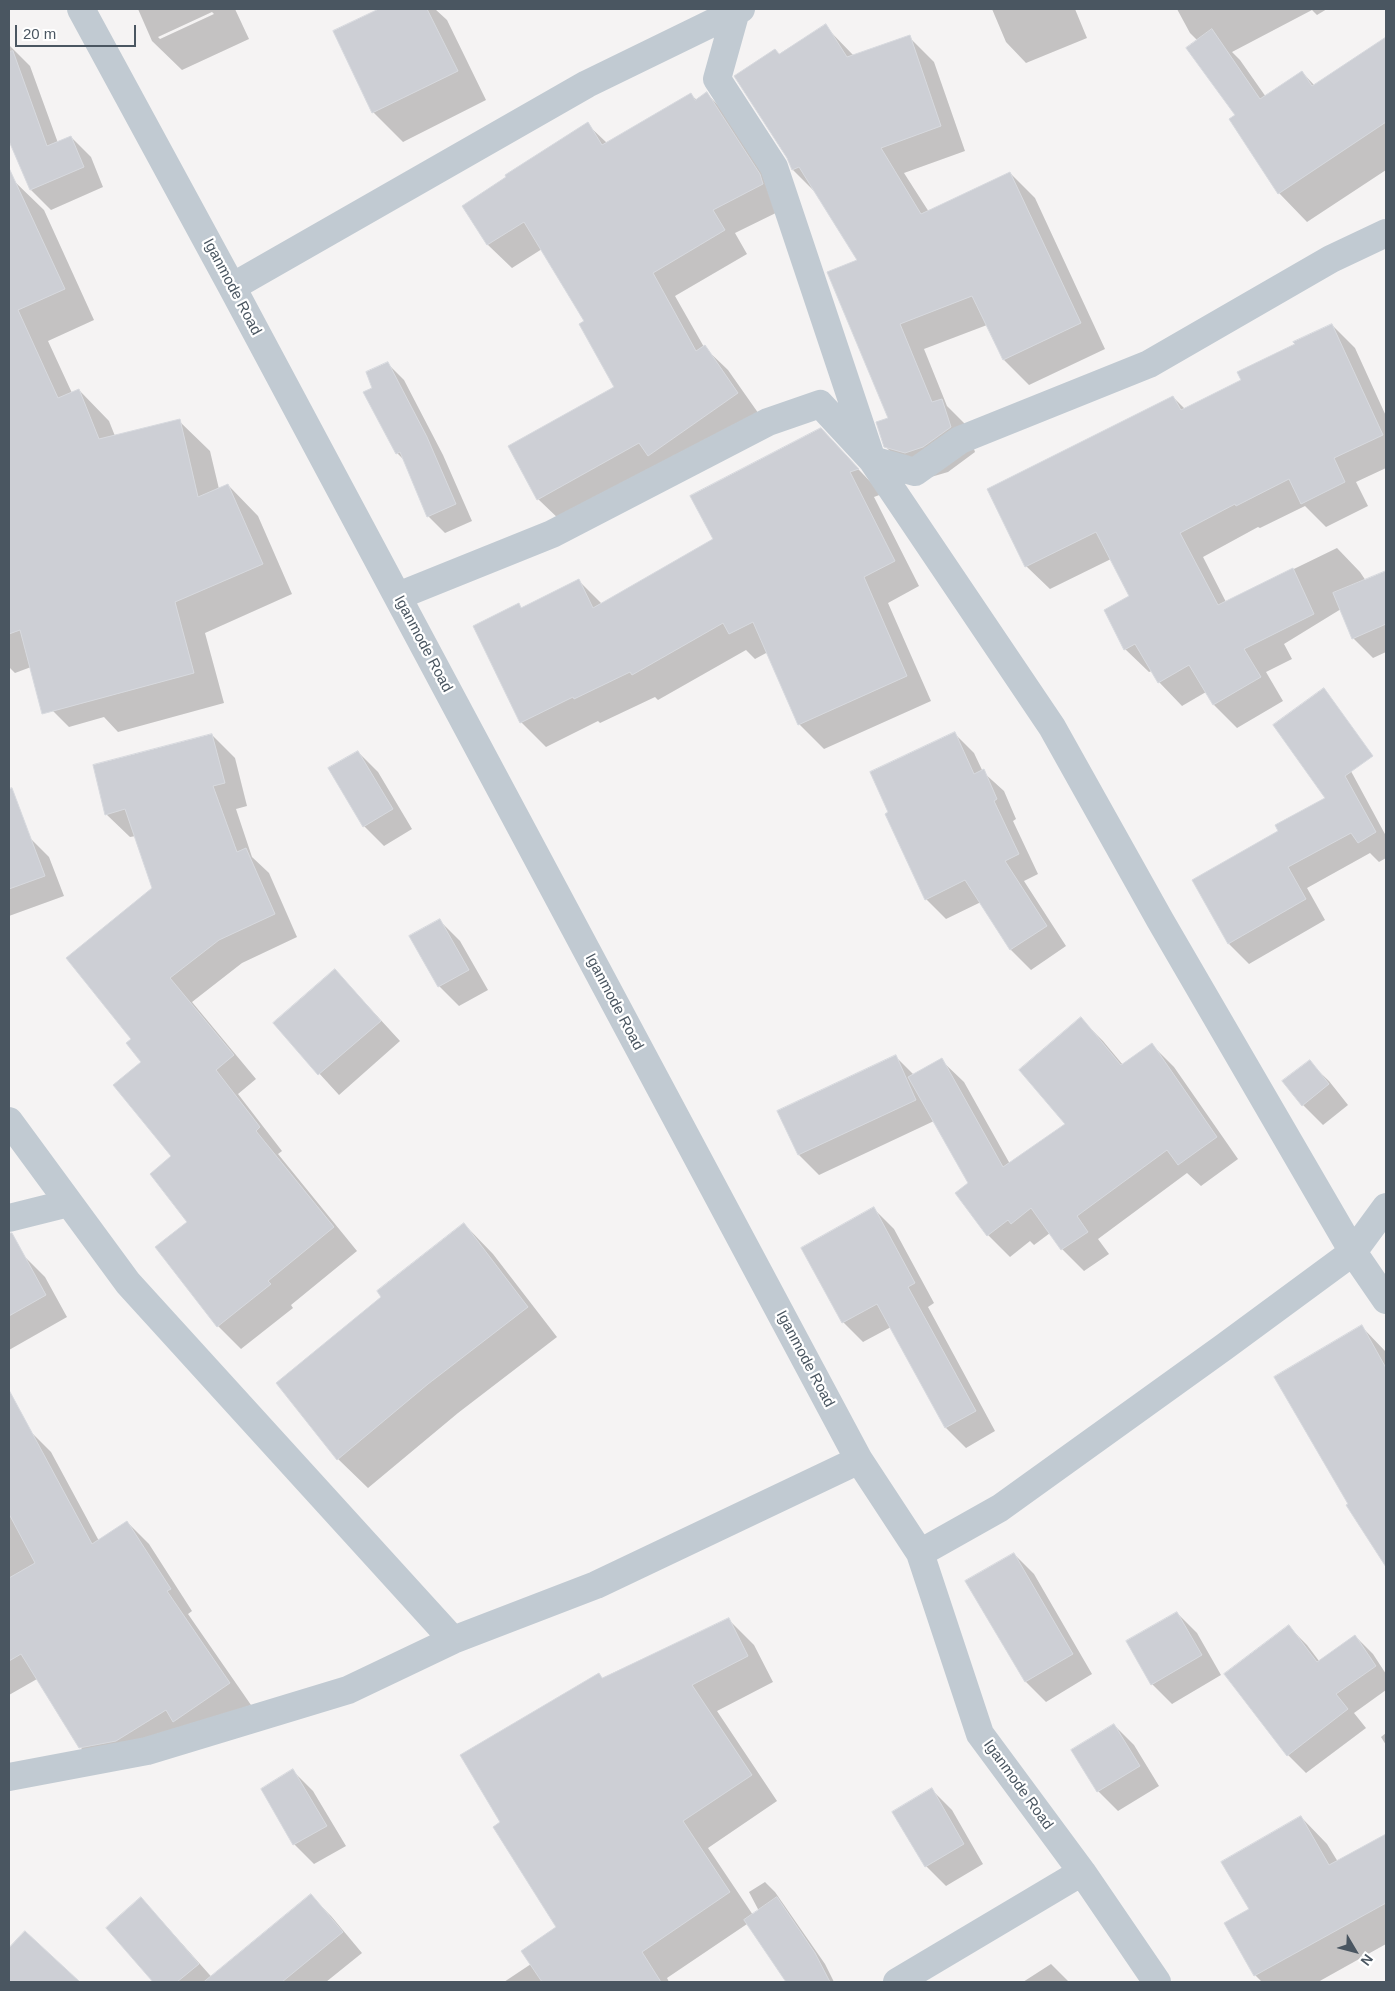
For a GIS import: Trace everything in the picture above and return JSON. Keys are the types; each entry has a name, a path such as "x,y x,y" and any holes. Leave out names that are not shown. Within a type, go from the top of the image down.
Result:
{"street":[{"name":"Iganmode Road","path":"81,9 232,286 858,1460 920,1553 980,1734 1082,1872 1157,1982"},
{"path":"232,286 588,84 739,10"},
{"path":"739,10 717,79 774,167 872,460"},
{"path":"872,460 915,472 960,440 1150,364 1331,259 1386,232"},
{"path":"398,596 552,534 768,422 820,404 872,460 1052,727 1160,920 1353,1252 1386,1300"},
{"path":"9,1121 128,1283 453,1640"},
{"path":"9,1218 69,1203"},
{"path":"920,1553 1000,1508 1353,1252 1386,1207"},
{"path":"9,1777 147,1751 348,1690 453,1640 596,1585 858,1460"},
{"path":"897,1982 1082,1872"}],"building":[{"path":"379,9 427,9 458,71 372,113 333,31"},
{"path":"826,24 847,57 910,35 941,126 881,148 921,214 1010,172 1081,323 1003,360 972,296 900,324 932,402 942,399 951,427 923,447 905,453 884,447 876,422 888,418 827,272 857,260 799,167 792,170 787,158 734,76 775,49 779,54"},
{"path":"1212,29 1260,99 1302,71 1312,86 1386,37 1386,122 1278,194 1229,119 1235,115 1186,48"},
{"path":"13,51 47,146 71,136 84,167 30,190 9,141 9,52"},
{"path":"707,92 760,174 763,184 713,210 725,230 653,273 696,351 705,345 738,393 648,456 639,443 537,500 508,446 614,387 579,324 584,321 524,222 487,245 462,206 506,177 505,175 588,122 602,145 691,93 695,100"},
{"path":"9,168 65,289 18,310 58,398 79,389 99,439 180,419 198,497 228,484 263,564 175,602 194,673 42,714 20,630 9,634"},
{"path":"1332,324 1383,435 1334,458 1345,482 1301,504 1289,479 1236,506 1235,504 1180,533 1218,605 1293,568 1314,614 1244,649 1261,677 1213,705 1189,665 1158,683 1135,644 1124,650 1104,610 1129,596 1096,532 1025,567 987,489 1173,396 1181,410 1241,380 1237,372 1295,344 1293,342"},
{"path":"388,362 427,437 456,504 427,517 400,452 396,454 363,392 372,388 366,372"},
{"path":"821,428 859,469 850,472 895,561 864,577 907,676 798,725 753,622 729,634 723,623 632,675 630,672 520,723 473,626 519,603 521,608 579,579 593,608 713,539 690,496"},
{"path":"1386,571 1386,624 1352,639 1333,593"},
{"path":"1324,688 1373,756 1345,776 1376,832 1358,843 1351,833 1288,867 1306,899 1228,944 1192,880 1278,831 1275,825 1325,798 1273,725"},
{"path":"955,732 974,774 984,769 997,799 994,801 1019,854 1005,861 1047,926 1010,950 965,880 925,900 885,814 888,812 870,772"},
{"path":"212,734 225,783 213,786 237,852 246,848 275,914 219,940 170,978 234,1055 216,1070 260,1127 256,1131 334,1227 268,1281 271,1284 217,1327 155,1247 187,1222 150,1174 171,1156 113,1085 141,1062 126,1043 131,1039 66,958 152,888 125,809 105,815 93,765"},
{"path":"358,751 393,809 363,827 328,768"},
{"path":"12,788 45,876 9,889 9,789"},
{"path":"440,919 469,970 438,987 409,936"},
{"path":"335,969 381,1021 318,1075 273,1023"},
{"path":"1081,1017 1121,1065 1152,1043 1217,1137 1178,1165 1167,1150 1077,1216 1088,1232 1061,1250 1031,1208 1011,1224 1008,1220 987,1236 955,1193 968,1183 908,1077 942,1058 1003,1167 1065,1124 1019,1070"},
{"path":"896,1055 916,1100 798,1155 777,1111"},
{"path":"1310,1060 1329,1084 1302,1106 1282,1081"},
{"path":"874,1207 915,1283 908,1287 976,1411 945,1428 877,1304 842,1323 801,1248"},
{"path":"464,1223 528,1307 428,1384 337,1460 276,1383 381,1297 377,1291"},
{"path":"9,1233 12,1233 46,1295 9,1316"},
{"path":"1362,1325 1386,1368 1386,1567 1346,1505 1348,1504 1274,1377"},
{"path":"9,1390 92,1544 127,1521 171,1589 167,1591 230,1683 173,1722 166,1710 116,1741 79,1748 21,1654 9,1661 9,1578 35,1563 9,1514"},
{"path":"1014,1553 1073,1654 1025,1682 965,1581"},
{"path":"1177,1612 1202,1655 1151,1685 1126,1641"},
{"path":"729,1618 748,1656 692,1685 752,1775 683,1821 730,1892 642,1952 661,1982 542,1982 521,1951 556,1927 493,1827 500,1822 460,1755 599,1673 602,1678"},
{"path":"1289,1625 1317,1662 1355,1635 1376,1666 1336,1694 1348,1709 1287,1756 1224,1674"},
{"path":"1114,1724 1140,1766 1097,1792 1071,1750"},
{"path":"293,1769 327,1826 293,1845 261,1789"},
{"path":"932,1788 964,1844 925,1867 892,1812"},
{"path":"1301,1816 1329,1865 1386,1834 1386,1903 1254,1976 1224,1923 1249,1909 1221,1862"},
{"path":"311,1894 343,1932 282,1982 204,1982"},
{"path":"141,1897 199,1964 177,1982 153,1982 106,1928"},
{"path":"777,1897 815,1953 830,1982 786,1982 744,1920"},
{"path":"25,1931 80,1982 9,1982 9,1948"}]}
